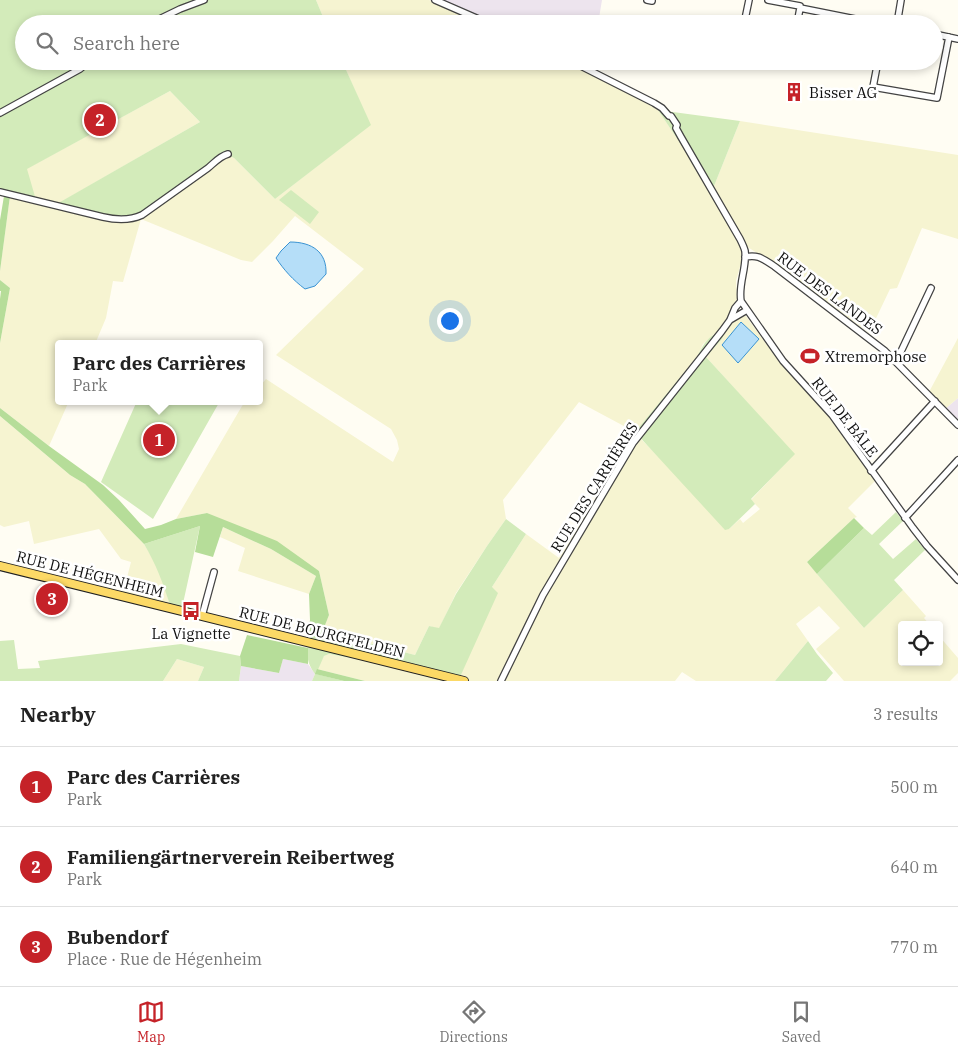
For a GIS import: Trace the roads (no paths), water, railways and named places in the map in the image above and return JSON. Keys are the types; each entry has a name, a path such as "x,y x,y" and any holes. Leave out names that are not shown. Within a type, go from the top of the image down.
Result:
{"main road":[{"name":"RUE DE HÉGENHEIM","path":"0,566 173,609"},
{"name":"RUE DE BOURGFELDEN","path":"173,609 464,681"}],"street":[{"path":"168,15 204,0"},
{"path":"435,0 469,15"},
{"path":"746,15 749,0"},
{"path":"768,0 800,6"},
{"path":"898,15 901,0"},
{"path":"799,15 800,8 835,15"},
{"path":"943,36 958,39"},
{"path":"943,68 949,37"},
{"path":"0,113 78,70"},
{"name":"RUE DE BÂLE","path":"589,70 654,103 671,116 677,125 676,128 740,239 745,252 739,293 746,310 783,361 832,415 905,518 958,580"},
{"path":"876,70 873,86 937,98 943,70"},
{"path":"0,192 103,217 132,219 142,216 228,154"},
{"name":"RUE DES LANDES","path":"744,257 757,256 774,266 881,347 958,425"},
{"path":"896,362 931,288"},
{"name":"RUE DES CARRIÈRES","path":"500,681 543,595 633,443 730,320 735,308 741,301"},
{"name":"RUE DES CARRIÈRES","path":"730,320 746,310"},
{"path":"872,472 935,401"},
{"path":"905,518 958,460"},
{"path":"202,616 214,572"}],"water":[{"path":"290,242 311,246 321,254 326,266 326,274 315,286 305,289 289,275 276,258"},
{"path":"741,322 759,339 738,363 722,345"}],"place":[{"name":"Bisser AG","path":"794,92"},
{"name":"Familiengärtnerverein Reibertweg","path":"100,120"},
{"name":"Xtremorphose","path":"810,356"},
{"name":"Parc des Carrières","path":"159,440"},
{"name":"Bubendorf","path":"52,599"},
{"name":"La Vignette","path":"191,611"}]}
